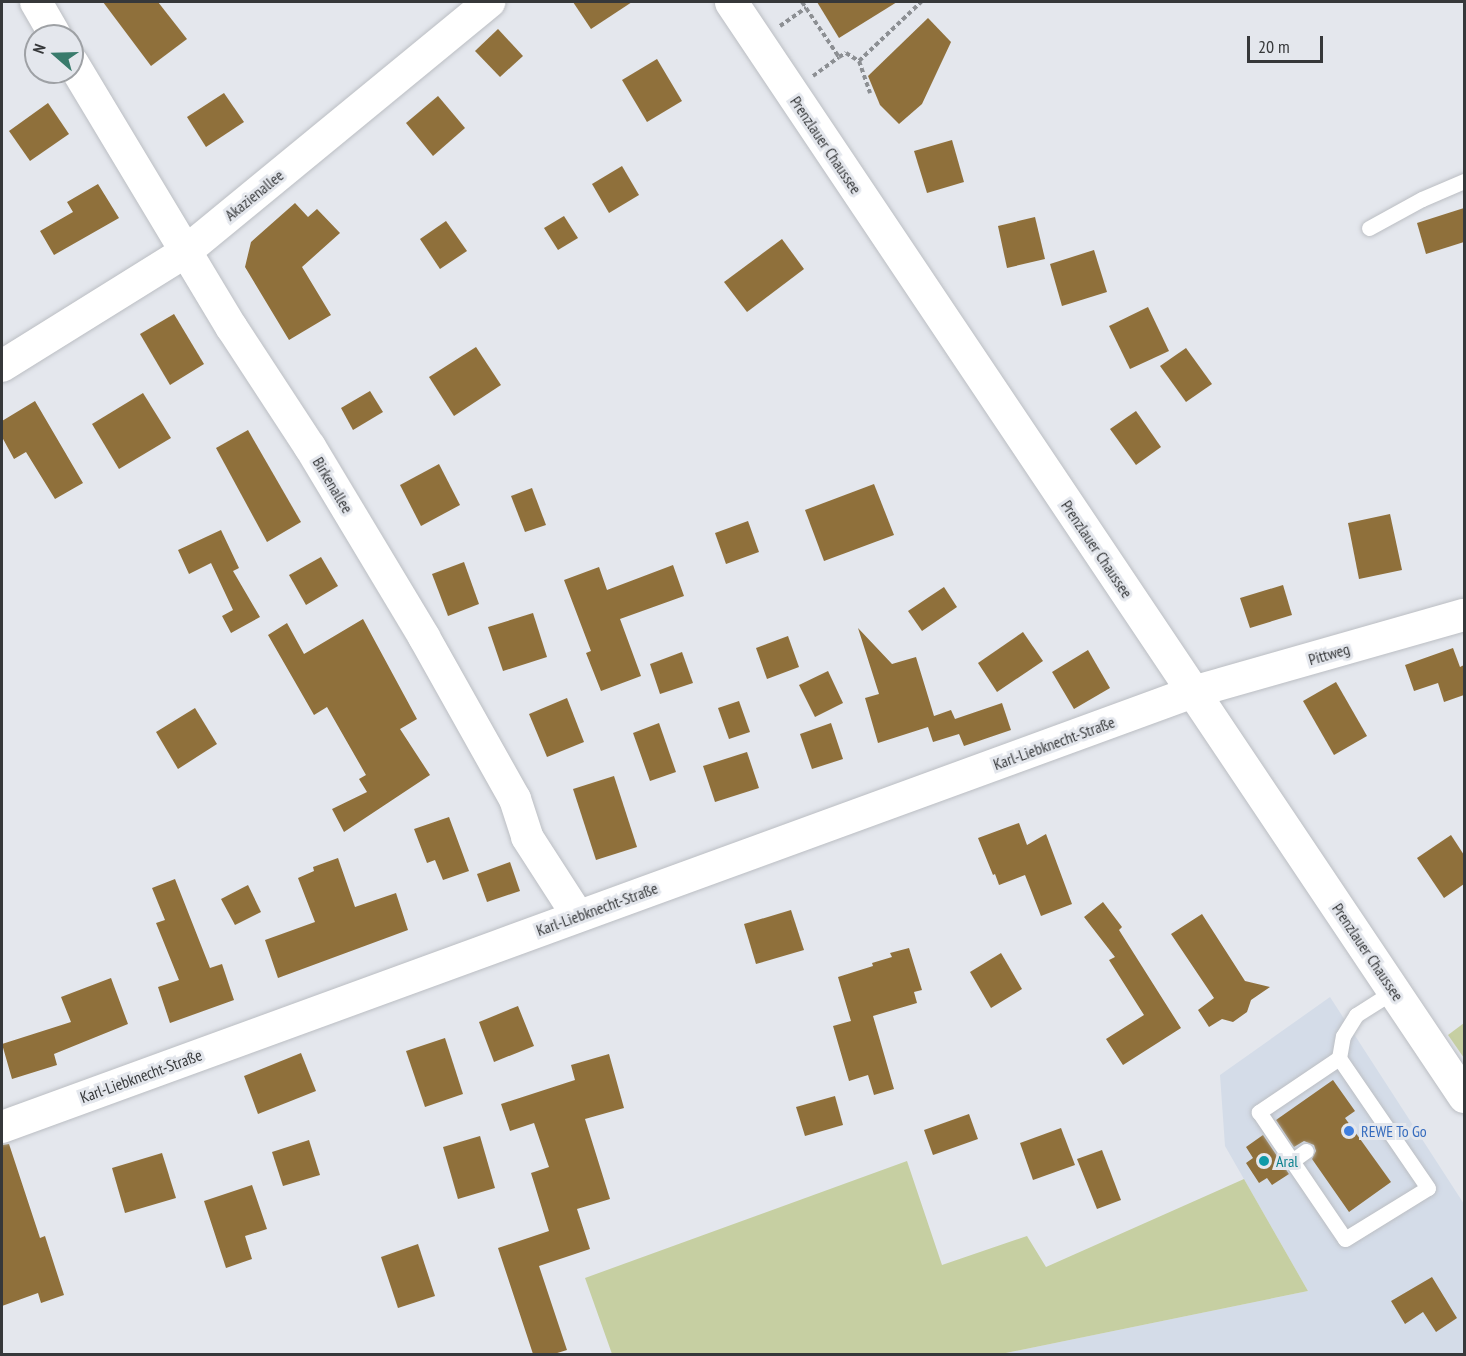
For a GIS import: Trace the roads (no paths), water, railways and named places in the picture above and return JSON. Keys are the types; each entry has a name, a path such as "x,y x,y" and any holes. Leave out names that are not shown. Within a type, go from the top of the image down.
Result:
{"main road":[{"name":"Prenzlauer Chaussee","path":"731,2 1464,1096"}],"street":[{"path":"36,2 49,24"},
{"name":"Akazienallee","path":"2,366 186,252 489,2"},
{"name":"Birkenallee","path":"84,82 186,252 310,447 424,637 515,799 527,837 578,916"},
{"name":"Pittweg","path":"1193,692 1464,615"},
{"name":"Karl-Liebknecht-Straße","path":"2,1127 1193,692"}],"lane":[{"path":"1369,228 1422,199 1464,181"},
{"path":"1339,1058 1259,1112 1345,1239 1428,1188 1339,1058 1343,1036 1356,1015 1394,991"},
{"path":"1292,1161 1306,1151"}],"place":[{"name":"REWE To Go","path":"1349,1131"},
{"name":"Aral","path":"1264,1161"}]}
